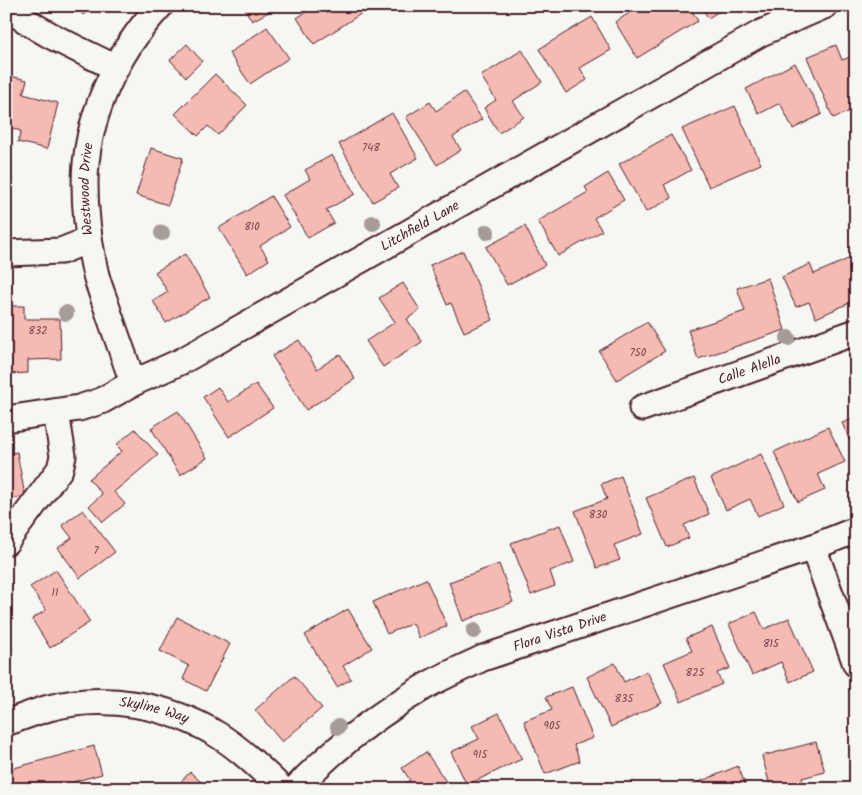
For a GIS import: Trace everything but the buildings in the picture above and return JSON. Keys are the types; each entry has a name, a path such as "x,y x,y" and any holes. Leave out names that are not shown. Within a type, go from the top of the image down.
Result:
{"street":[{"path":"6,6 22,19 39,29 116,68"},
{"name":"Westwood Drive","path":"133,383 96,274 89,240 85,184 88,150 97,112 116,68 132,41 160,6"},
{"name":"Litchfield Lane","path":"6,419 79,408 100,401 133,383 191,356 761,33 824,6"},
{"path":"6,253 61,251 89,240"},
{"name":"Calle Alella","path":"642,408 856,332"},
{"path":"6,542 60,470 63,456 56,412"},
{"name":"Flora Vista Drive","path":"295,789 346,741 384,712 432,683 483,658 813,547 856,530"},
{"path":"813,547 856,664"},
{"name":"Skyline Way","path":"6,724 49,708 73,703 123,703 165,711 187,719 218,735 247,756 282,789"}]}
